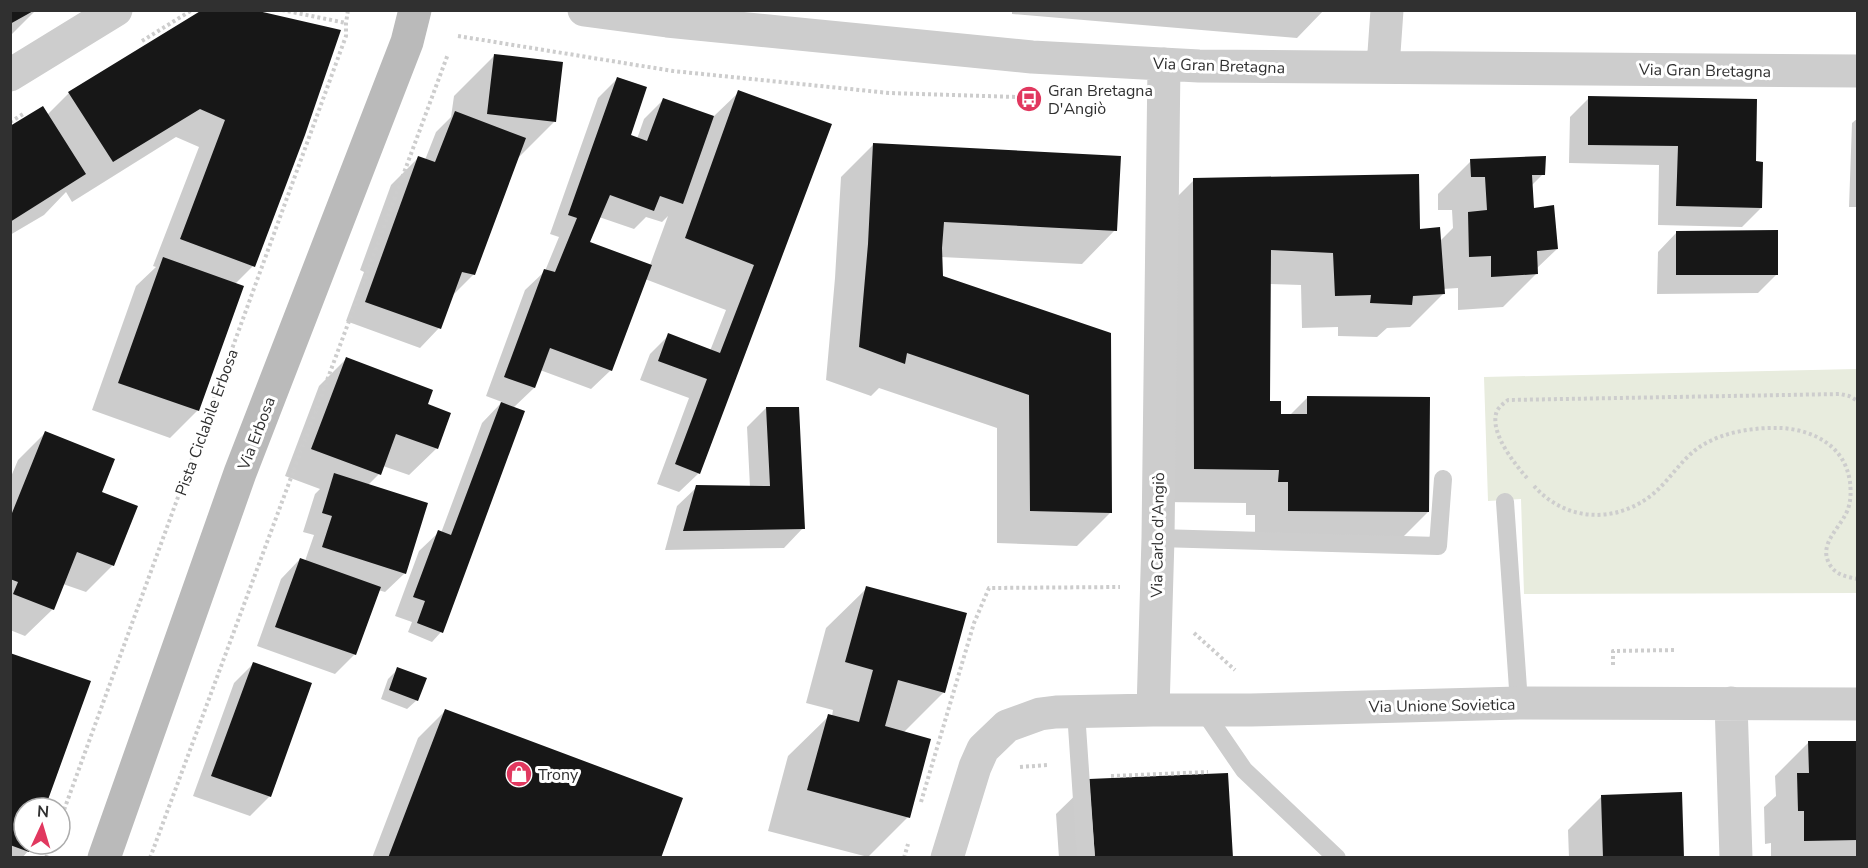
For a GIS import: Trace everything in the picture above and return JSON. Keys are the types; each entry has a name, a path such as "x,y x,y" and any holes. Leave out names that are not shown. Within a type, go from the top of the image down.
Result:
{"main road":[{"name":"Via Erbosa","path":"104,858 240,473 407,42 415,10"}],"street":[{"path":"10,75 116,10"},
{"name":"Via Gran Bretagna","path":"584,10 667,21 1032,57 1164,64 1347,68 1857,71"},
{"path":"1383,67 1387,10"},
{"name":"Via Carlo d'Angiò","path":"1153,710 1158,538 1164,64"},
{"name":"Via Unione Sovietica","path":"1153,710 1519,703 1857,704"},
{"path":"1731,703 1736,858"},
{"path":"947,858 975,767 983,749 1007,726 1040,714 1056,712 1153,710"}],"lane":[{"path":"1158,538 1438,546 1443,479"},
{"path":"1505,502 1519,703"},
{"path":"1203,710 1244,770 1337,858"},
{"path":"1076,712 1086,858"}],"path":[{"path":"282,10 346,23"},
{"name":"Pista Ciclabile Erbosa","path":"69,796 346,36 348,10"},
{"path":"458,36 673,71 889,93 1020,97"},
{"path":"150,858 448,54"},
{"path":"1857,401 1840,394 1519,399 1508,400 1501,405 1496,413 1496,420 1501,441 1536,489 1561,508 1580,514 1616,513 1636,506 1668,480 1694,451 1712,440 1734,433 1762,429 1779,428 1811,433 1833,447 1849,473 1851,499 1848,510 1825,551 1835,572 1857,579"},
{"path":"918,813 975,623 989,588 1125,587"},
{"path":"1613,665 1613,651 1676,650"},
{"path":"904,858 911,835"}],"shaded area":[{"path":"1857,369 1857,593 1524,594 1521,499 1488,501 1484,377"}],"building":[{"path":"10,10 35,10 10,24"},
{"path":"202,10 254,10 341,30 305,135 255,267 180,239 225,120 200,109 113,162 68,92"},
{"path":"494,54 563,62 556,122 487,114"},
{"path":"617,77 647,87 631,135 647,141 663,98 714,116 683,204 660,196 654,211 610,195 590,242 652,265 612,371 550,348 535,388 504,377 544,269 555,272 577,218 568,215"},
{"path":"738,90 832,124 700,474 675,464 707,379 658,361 668,333 720,353 754,265 685,238"},
{"path":"1588,96 1757,99 1756,161 1763,162 1762,208 1676,206 1678,146 1588,145"},
{"path":"43,106 86,174 10,222 10,126"},
{"path":"455,111 526,138 475,275 462,272 441,329 365,302 418,156 435,162"},
{"path":"873,143 1121,156 1117,231 944,222 942,248 943,276 1111,333 1112,513 1030,511 1029,395 907,353 905,364 859,347 868,244"},
{"path":"1546,156 1545,175 1532,175 1534,208 1554,205 1558,249 1537,251 1538,274 1491,277 1491,256 1469,257 1468,212 1487,210 1485,177 1471,177 1470,159"},
{"path":"1419,174 1420,229 1440,227 1445,294 1413,296 1412,305 1370,303 1371,295 1335,296 1333,253 1271,250 1270,401 1281,401 1281,414 1307,414 1307,396 1430,397 1429,512 1288,511 1288,482 1278,482 1279,470 1194,469 1193,178"},
{"path":"1778,230 1778,275 1676,275 1676,231"},
{"path":"163,257 244,286 199,411 118,383"},
{"path":"346,357 433,390 428,404 451,413 438,449 396,434 381,475 311,449"},
{"path":"501,402 525,411 443,633 417,623 425,601 413,597 438,530 451,535"},
{"path":"766,407 799,407 805,529 683,531 696,485 770,486"},
{"path":"45,431 115,459 102,492 138,506 114,566 77,552 54,610 13,594 18,582 10,579 10,518"},
{"path":"334,473 428,503 406,574 322,547 332,516 322,513"},
{"path":"300,558 381,587 356,655 275,627"},
{"path":"866,586 967,613 945,693 898,680 885,726 931,739 910,818 807,790 828,714 859,722 873,670 845,662"},
{"path":"10,653 91,681 49,796 12,796 12,846 10,845"},
{"path":"253,662 312,683 271,797 211,776"},
{"path":"397,667 427,678 418,701 389,690"},
{"name":"Trony","path":"445,709 683,798 661,858 388,858"},
{"path":"1808,741 1858,741 1858,840 1804,841 1804,811 1798,811 1797,773 1809,773"},
{"path":"1228,773 1233,858 1095,858 1089,779"},
{"path":"1682,792 1684,858 1603,858 1601,795"}],"place":[{"name":"Gran Bretagna D'Angiò","path":"1029,99"},
{"name":"Trony","path":"519,774"}]}
